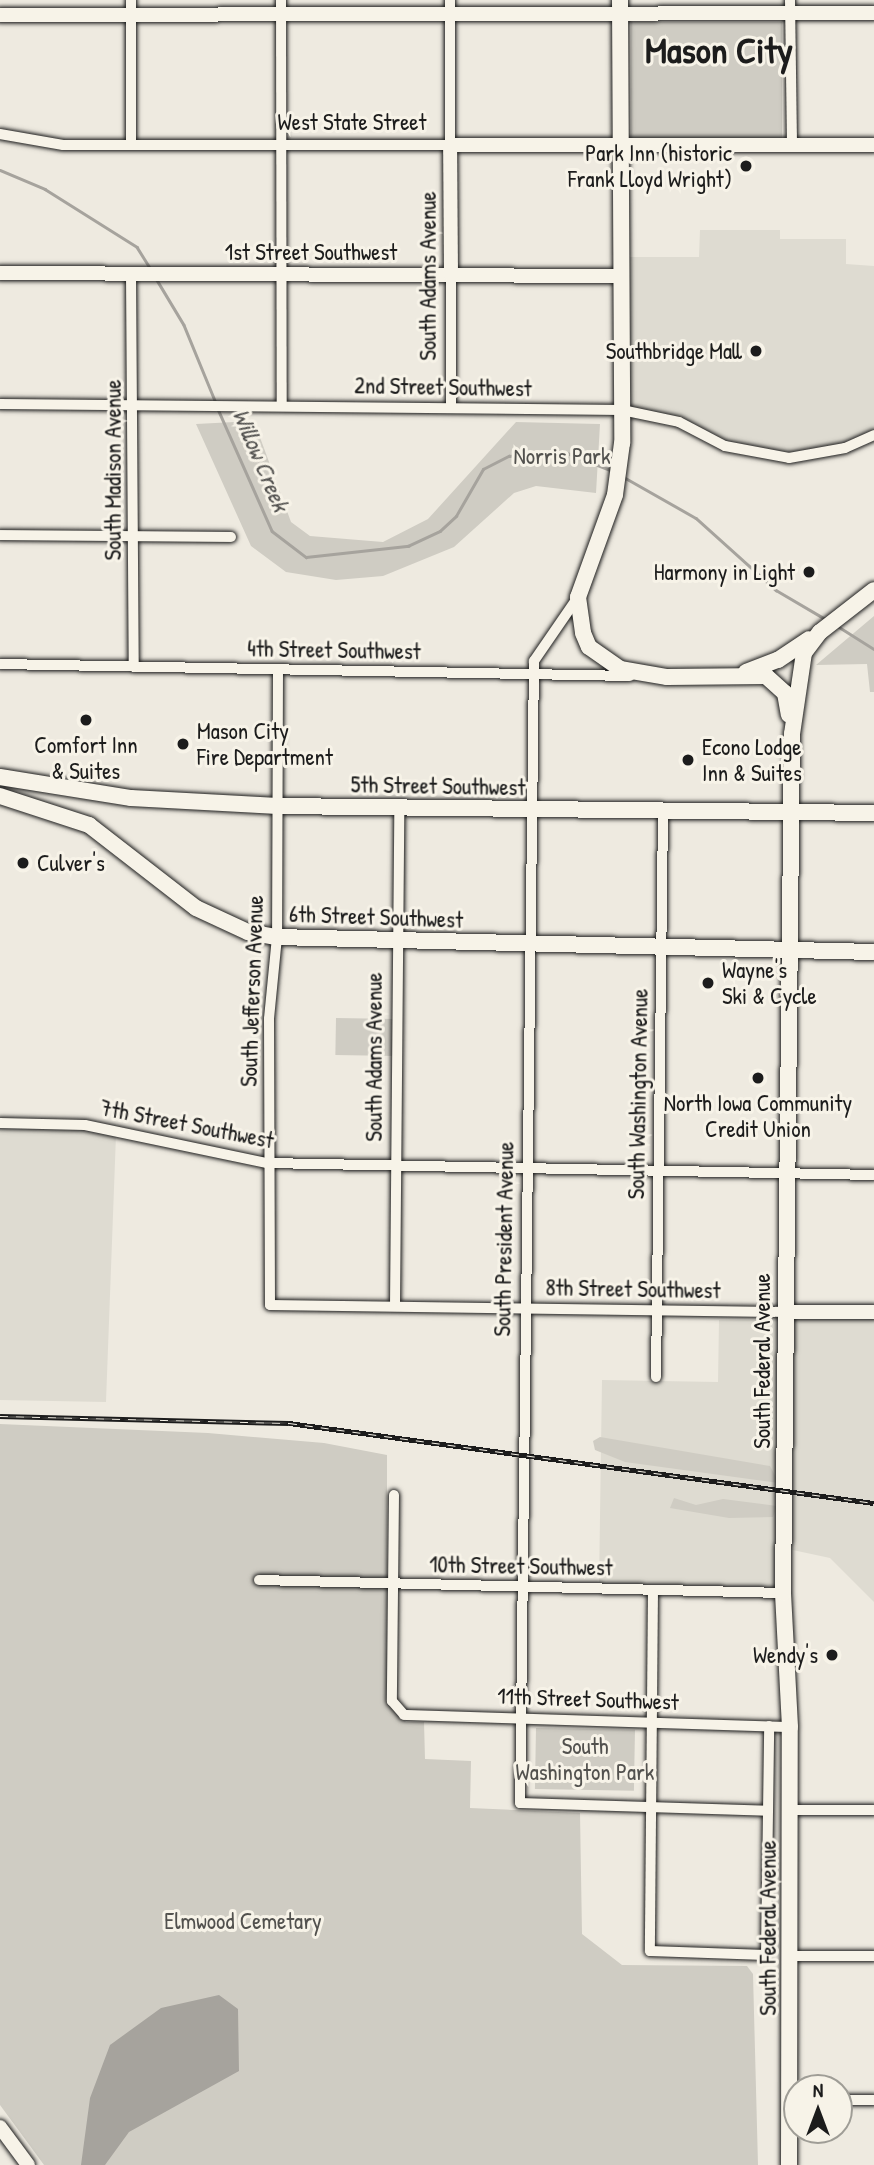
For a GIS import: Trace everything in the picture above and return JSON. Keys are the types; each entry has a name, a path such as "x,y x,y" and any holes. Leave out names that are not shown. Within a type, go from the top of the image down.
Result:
{"main road":[{"path":"0,15 131,8 281,7 790,7 874,13"},
{"path":"620,7 622,443 615,495 578,597 583,633 603,659 620,669 667,677 731,676 773,680 785,693 792,734"},
{"name":"West State Street","path":"450,145 874,145"},
{"name":"South Adams Avenue","path":"450,145 452,275"},
{"name":"1st Street Southwest","path":"0,273 622,276"},
{"name":"South Federal Avenue","path":"793,2074 790,1727 783,1593 792,734 799,669 804,653 820,632 874,590"},
{"path":"731,676 778,660 820,632"},
{"name":"5th Street Southwest","path":"0,777 131,798 278,806 874,813"},
{"name":"6th Street Southwest","path":"0,796 89,825 196,908 248,932 276,937 874,952"},
{"path":"785,1312 874,1312"},
{"path":"0,2127 28,2165"},
{"name":"South Federal Avenue","path":"789,2165 790,2144"}],"street":[{"path":"281,7 282,407"},
{"path":"450,7 450,145"},
{"path":"790,7 792,145"},
{"path":"131,8 131,144"},
{"name":"West State Street","path":"0,134 63,145 450,145"},
{"name":"South Madison Avenue","path":"133,274 134,667"},
{"name":"South Adams Avenue","path":"451,408 452,275"},
{"name":"2nd Street Southwest","path":"0,404 622,410 656,414 703,438 758,455 789,458 818,453 874,435"},
{"path":"0,535 231,537"},
{"path":"534,676 534,661 578,597"},
{"name":"4th Street Southwest","path":"0,664 667,677"},
{"name":"South Jefferson Avenue","path":"270,1305 268,1019 276,937 278,670"},
{"name":"South President Avenue","path":"534,676 525,1169 520,1803 650,1807"},
{"name":"South Adams Avenue","path":"396,1307 399,808"},
{"name":"South Washington Avenue","path":"656,1377 663,811"},
{"name":"7th Street Southwest","path":"0,1123 85,1125 267,1163 658,1173 874,1175"},
{"name":"8th Street Southwest","path":"270,1305 785,1312"},
{"path":"392,1584 394,1495"},
{"name":"10th Street Southwest","path":"259,1580 783,1593"},
{"name":"11th Street Southwest","path":"392,1584 391,1701 404,1715 790,1727"},
{"path":"653,1590 650,1951 766,1955 769,1726"},
{"path":"650,1807 768,1811"},
{"path":"791,1810 874,1810"},
{"path":"791,1956 874,1956"},
{"path":"853,2100 874,2100"}],"shaded area":[{"name":"Southbridge Mall","path":"700,230 780,230 780,239 846,239 846,264 874,266 874,435 818,453 758,455 679,421 631,410 630,257 699,257"},
{"path":"0,1129 76,1129 116,1135 106,1402 0,1400"},
{"path":"789,1318 874,1318 874,1602 830,1558 788,1549"},
{"path":"719,1320 780,1320 779,1589 599,1586 602,1380 718,1382"},
{"path":"219,1995 238,2009 239,2071 129,2132 105,2165 81,2165 90,2098 110,2045 161,2008"}],"green space":[{"path":"631,22 782,22 782,138 631,138"},
{"name":"Norris Park","path":"254,421 291,522 310,536 383,542 428,519 516,422 600,424 596,493 536,486 514,493 454,547 383,576 336,580 286,572 251,546 196,424"},
{"path":"874,616 874,692 870,692 867,664 816,665"},
{"path":"336,1018 397,1019 396,1056 335,1055"},
{"name":"Elmwood Cemetary","path":"0,1424 208,1433 324,1443 387,1455 387,1703 406,1722 424,1722 425,1759 471,1761 470,1808 580,1813 582,1934 622,1965 747,1966 753,1974 758,2165 44,2165 0,2105"},
{"path":"600,1437 770,1466 779,1483 625,1462 595,1450 593,1441"},
{"path":"674,1498 696,1505 723,1499 777,1506 773,1517 729,1518 670,1508"},
{"name":"South Washington Park","path":"536,1728 635,1730 634,1791 535,1789"}],"waterway":[{"name":"Willow Creek","path":"0,170 45,189 137,247 150,268"},
{"name":"Willow Creek","path":"157,280 184,325 216,403"},
{"name":"Willow Creek","path":"218,409 272,531 306,557 408,546 440,531 456,516 483,469 509,456 562,451 613,471"},
{"name":"Willow Creek","path":"622,476 696,518 776,590 827,620"},
{"name":"Willow Creek","path":"836,625 874,649"}],"railway":[{"path":"0,1416 289,1423 874,1503"}],"place":[{"name":"Park Inn (historic Frank Lloyd Wright)","path":"746,166"},
{"name":"Southbridge Mall","path":"756,351"},
{"name":"Harmony in Light","path":"809,572"},
{"name":"Comfort Inn & Suites","path":"86,720"},
{"name":"Mason City Fire Department","path":"183,744"},
{"name":"Econo Lodge Inn & Suites","path":"688,760"},
{"name":"Culver's","path":"23,863"},
{"name":"Wayne's Ski & Cycle","path":"708,983"},
{"name":"North Iowa Community Credit Union","path":"758,1078"},
{"name":"Wendy's","path":"832,1655"}],"district":[{"name":"Mason City","path":"719,50"}]}
